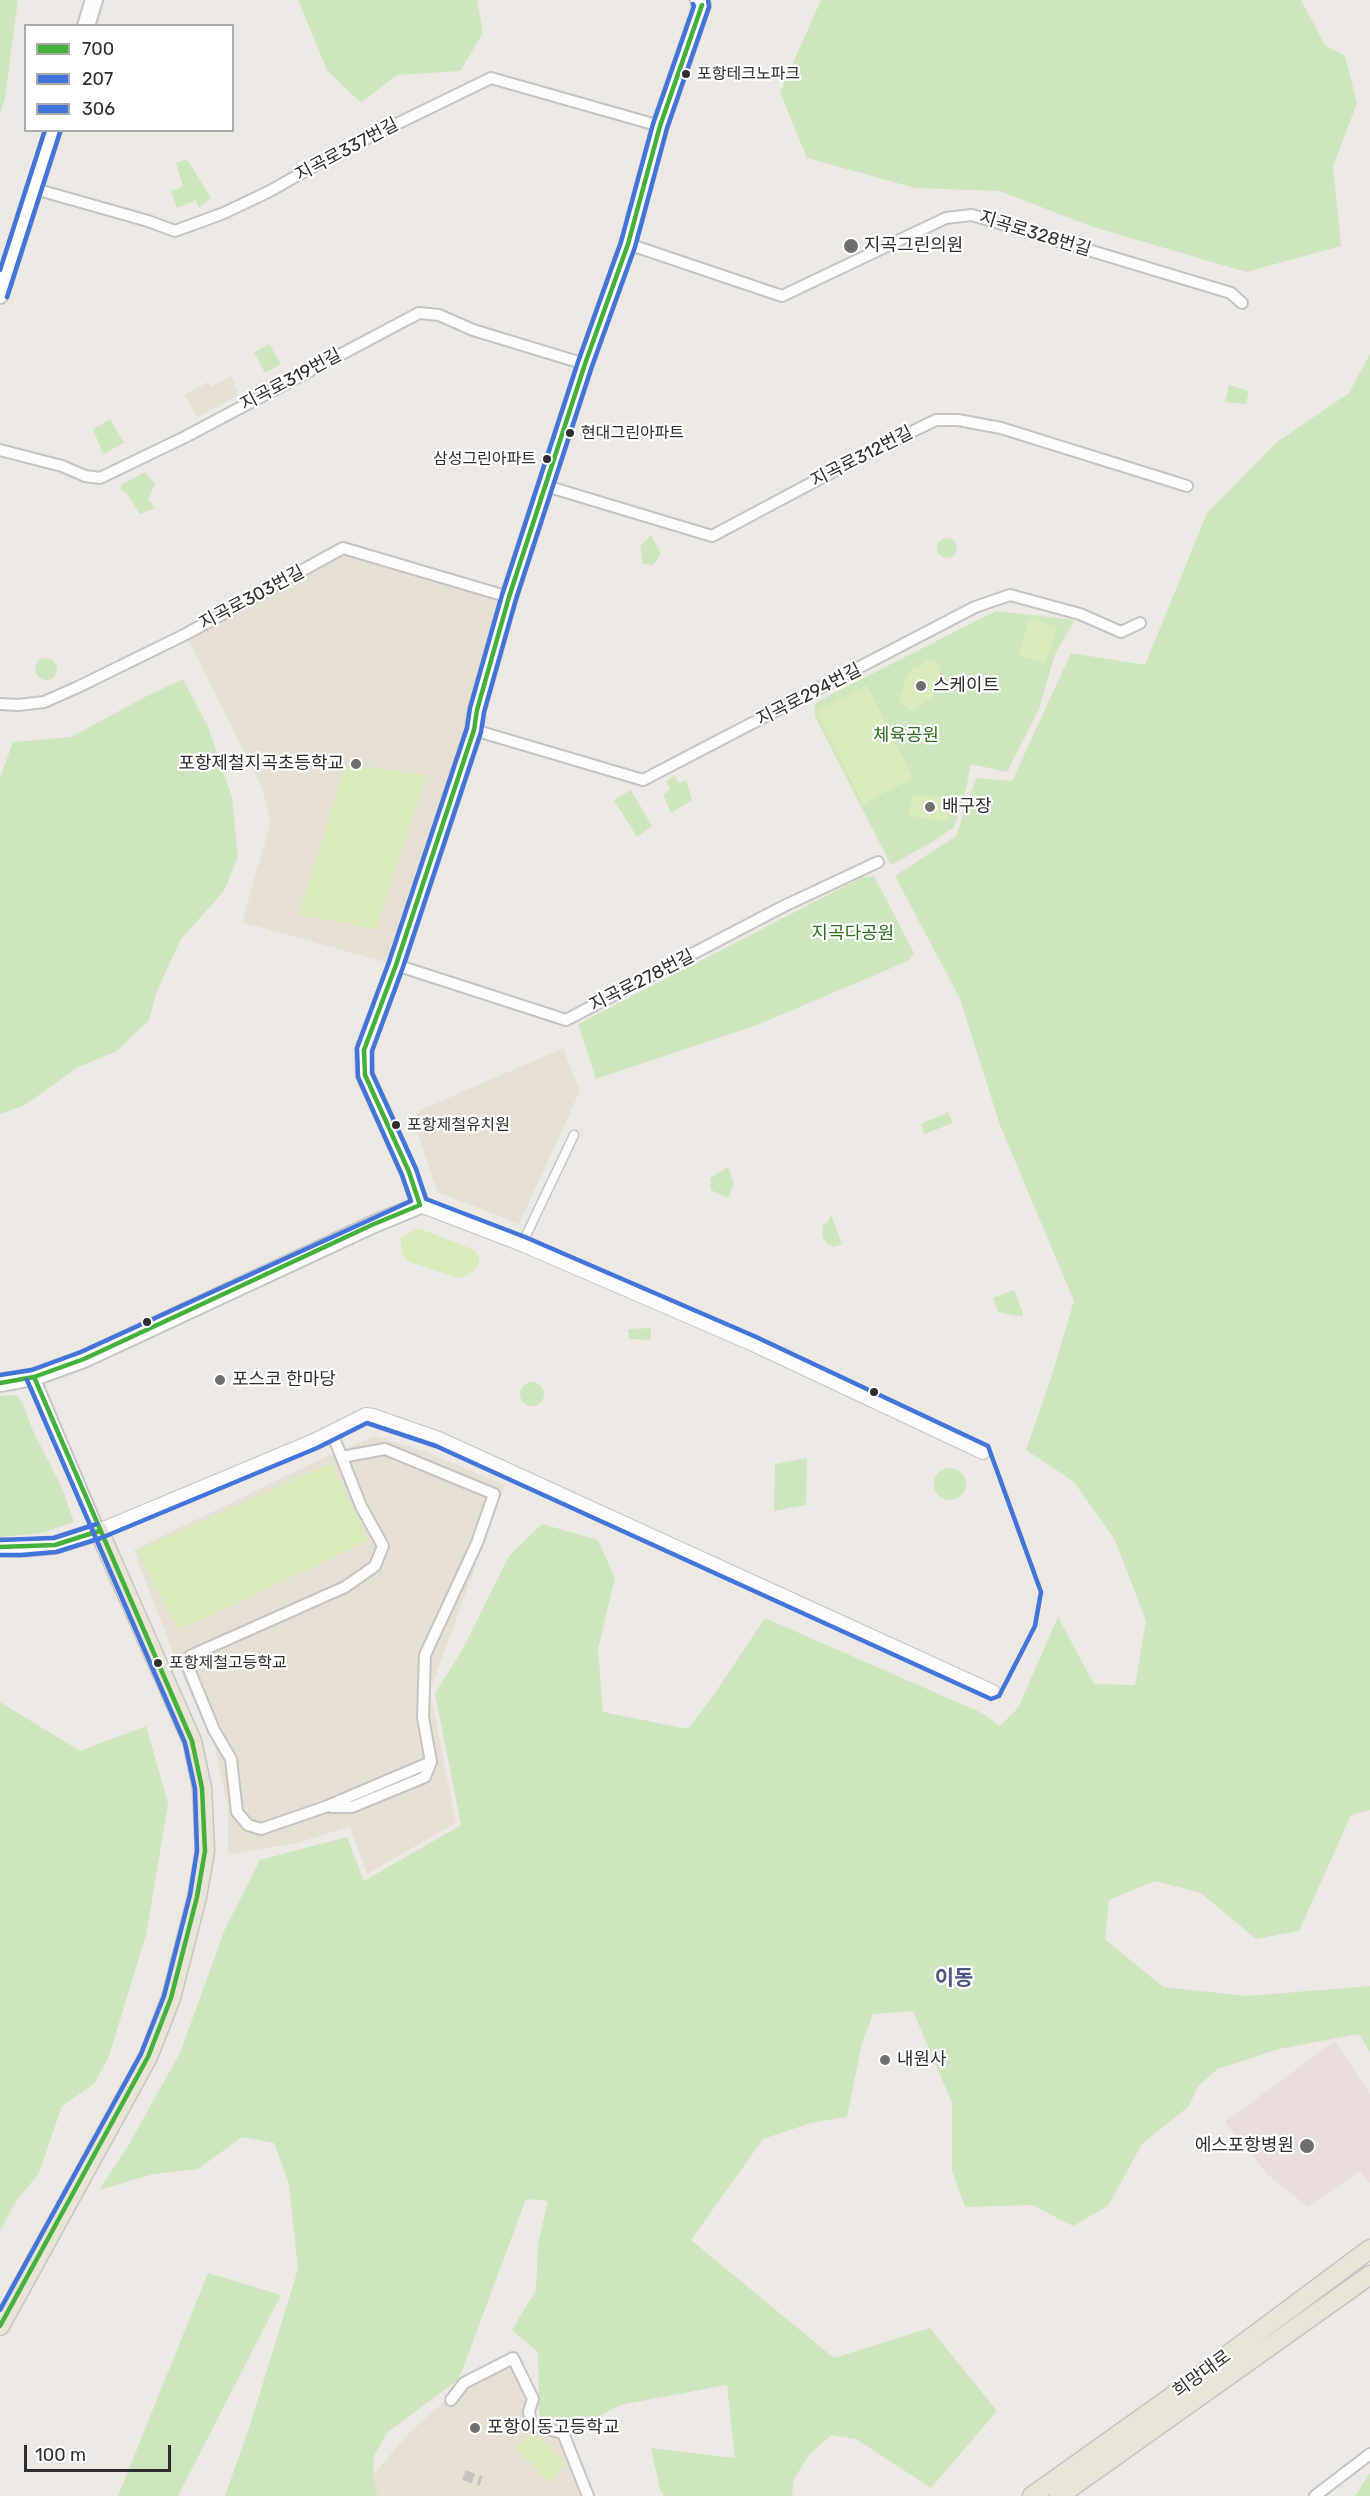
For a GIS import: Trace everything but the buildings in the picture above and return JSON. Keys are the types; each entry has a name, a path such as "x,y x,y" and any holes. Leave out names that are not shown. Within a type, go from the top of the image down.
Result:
{"main road":[{"path":"87,24 94,0"},
{"path":"0,1383 34,1377 84,1359 374,1224 420,1205 409,1172 365,1075 364,1050 396,964 474,730 477,710 509,597 585,364 628,244 660,126 704,2"},
{"path":"0,295 52,132"},
{"path":"0,1547 55,1545 99,1531 192,1741 204,1801 205,1851 197,1897 171,1998 148,2057 0,2326"},
{"name":"희망대로","path":"1032,2496 1178,2392 1370,2249"},
{"name":"희망대로","path":"1059,2496 1370,2275"}],"street":[{"name":"지곡로337번길","path":"35,189 148,221 175,231 224,213 270,191 335,154 491,78 660,126"},
{"name":"지곡로328번길","path":"628,244 782,296 940,221 972,215 1230,293 1242,303"},
{"name":"지곡로319번길","path":"0,450 62,466 85,476 100,478 185,437 419,314 439,315 473,330 585,364"},
{"name":"지곡로312번길","path":"546,486 712,536 858,458 936,420 958,420 1001,428 1187,486"},
{"name":"지곡로303번길","path":"0,704 18,705 44,702 78,687 186,634 343,548 509,597"},
{"name":"지곡로294번길","path":"474,730 643,780 975,607 1010,595 1080,614 1120,632 1140,623"},
{"name":"지곡로278번길","path":"396,964 566,1020 784,906 878,862"},
{"path":"522,1244 574,1135"},
{"path":"420,1205 522,1244 751,1344 983,1452"},
{"path":"34,1377 99,1531 332,1433 366,1414 439,1439 993,1692"},
{"path":"332,1433 362,1506 382,1546 375,1566 345,1587 190,1656 186,1662 220,1741 231,1760 237,1812 248,1825 261,1829 325,1807 431,1762 423,1717 425,1655 477,1543 494,1494 385,1449 342,1457"},
{"path":"451,2400 464,2383 513,2358 533,2399 529,2411 530,2419 535,2426 563,2433 588,2496"},
{"path":"1315,2496 1370,2454"}],"shaded area":[{"path":"231,376 239,395 198,417 184,395 208,382 211,387"},
{"name":"포항제철지곡초등학교","path":"343,548 509,597 396,965 242,922 271,821 261,786 186,634"},
{"name":"포항제철유치원","path":"563,1048 580,1091 519,1224 437,1192 419,1137 416,1112"},
{"name":"포항제철고등학교","path":"375,1436 426,1452 505,1485 430,1691 456,1823 367,1874 350,1827 296,1843 228,1854 228,1808 215,1748 176,1661 134,1550 325,1457"},
{"name":"에스포항병원","path":"1335,2041 1370,2094 1370,2183 1360,2171 1308,2207 1268,2175 1225,2122"},
{"name":"포항이동고등학교","path":"511,2363 528,2400 524,2423 558,2438 580,2496 378,2496 373,2475 410,2432 454,2393"}],"green space":[{"path":"0,0 18,0 5,98 0,113"},
{"path":"298,0 477,0 483,33 460,71 397,75 361,103 327,70"},
{"path":"821,0 1301,0 1325,45 1345,56 1357,103 1333,167 1341,246 1246,272 1090,226 1000,191 915,188 807,158 780,92"},
{"path":"187,159 211,198 199,208 196,200 177,208 171,191 183,186 176,163"},
{"path":"269,344 281,364 265,373 254,352"},
{"path":"1370,354 1370,1810 1351,1815 1299,1931 1256,1939 1201,1893 1155,1881 1109,1900 1105,1939 1163,1987 1247,1996 1370,1986 1370,2052 1359,2034 1279,2049 1218,2069 1198,2086 1189,2106 1142,2144 1108,2206 1073,2226 1032,2205 965,2207 952,2171 952,2103 913,2011 873,2014 862,2043 847,2117 811,2123 763,2139 691,2240 834,2358 930,2328 997,2411 931,2488 856,2439 831,2435 809,2455 794,2479 792,2496 664,2496 660,2490 651,2448 735,2458 727,2385 620,2405 572,2431 539,2416 538,2352 512,2330 536,2290 538,2244 548,2201 526,2199 459,2379 387,2433 374,2456 373,2475 378,2496 225,2496 251,2422 298,2269 289,2184 274,2143 242,2137 198,2169 154,2174 99,2190 128,2146 180,2053 225,1929 260,1860 347,1837 364,1881 461,1825 435,1694 465,1645 509,1556 542,1524 598,1540 615,1578 598,1649 603,1712 688,1729 765,1618 982,1713 1000,1726 1018,1708 1058,1617 1094,1684 1135,1685 1146,1621 1115,1540 1074,1482 1026,1450 1074,1301 1000,1125 960,999 895,876 956,836 976,778 1012,781 1071,653 1145,665 1207,513 1277,442 1349,393"},
{"path":"1229,385 1249,391 1246,404 1225,402"},
{"path":"110,419 124,443 103,454 93,429"},
{"path":"145,472 155,484 148,499 155,508 140,514 127,494 120,489 122,484"},
{"path":"651,535 661,554 653,565 643,564 640,546"},
{"path":"947,538 954,541 957,548 954,555 947,558 940,555 937,548 940,541"},
{"name":"체육공원","path":"996,611 1075,620 1055,654 1039,709 1007,772 971,764 964,799 954,827 891,865 815,716 815,705 820,700"},
{"path":"1030,617 1058,627 1045,663 1018,656"},
{"path":"46,658 56,665 57,669 50,679 46,680 36,673 35,669 42,659"},
{"name":"스케이트","path":"925,660 935,660 939,663 941,677 931,700 928,698 916,710 910,711 900,702 900,695 905,686 902,685 913,667 916,669"},
{"path":"183,679 208,727 232,797 238,857 224,891 181,939 157,991 149,1020 117,1051 78,1067 25,1105 0,1114 0,778 13,742 71,737"},
{"path":"867,685 913,778 863,804 815,711"},
{"path":"346,764 426,775 376,930 299,914"},
{"path":"675,775 678,783 686,780 692,800 671,813 663,795 670,789 666,781"},
{"path":"631,790 652,826 637,837 614,800"},
{"name":"배구장","path":"913,795 951,797 947,822 908,816"},
{"name":"지곡다공원","path":"874,876 914,953 908,961 757,1025 596,1079 578,1024 861,878"},
{"path":"948,1112 953,1123 924,1134 921,1124"},
{"path":"728,1167 734,1184 728,1198 711,1190 710,1178"},
{"path":"831,1215 842,1244 835,1247 828,1245 823,1238 822,1226 828,1222"},
{"path":"418,1228 474,1250 479,1263 473,1271 459,1278 407,1261 402,1253 401,1238"},
{"path":"1014,1290 1023,1313 1022,1317 998,1312 993,1298"},
{"path":"651,1328 651,1340 629,1339 628,1329"},
{"path":"527,1382 537,1382 544,1389 544,1399 537,1406 527,1406 520,1399 520,1389"},
{"path":"16,1395 22,1402 33,1431 62,1488 74,1522 42,1533 0,1537 0,1396"},
{"path":"807,1458 806,1505 774,1511 775,1464"},
{"path":"331,1463 368,1540 179,1630 137,1551"},
{"path":"950,1468 962,1472 966,1484 962,1496 950,1500 938,1496 934,1484 938,1472"},
{"path":"0,1702 80,1751 146,1726 168,1803 146,1935 109,2056 94,2084 62,2106 39,2173 16,2201 0,2231"},
{"path":"208,2273 281,2295 178,2496 118,2496"},
{"path":"533,2430 564,2462 550,2484 517,2448"},
{"path":"1370,2473 1370,2496 1355,2496"}],"tunnel":[{"path":"464,2475 481,2481"}],"transit line":[{"name":"207","path":"0,1555 56,1552 101,1538 317,1448 367,1423 436,1446 991,1699 999,1696 1035,1626 1041,1592 988,1446 754,1336 525,1237 426,1199 416,1169 372,1073 372,1051 403,967 481,732 484,712 516,599 592,366 635,247 667,128 709,7 708,0"},
{"name":"306","path":"0,1375 32,1370 81,1352 411,1201 402,1175 358,1077 357,1048 389,962 467,728 470,708 502,595 578,362 621,242 653,124 693,4"},
{"name":"700","path":"420,1205 409,1172 365,1075 364,1050 396,965 474,730 477,710 509,597 585,364 628,244 660,126 702,5"},
{"name":"306","path":"0,270 44,132"},
{"name":"207","path":"7,297 60,132"},
{"name":"700","path":"0,1383 34,1377 84,1359 374,1224 420,1205"},
{"name":"700","path":"0,2326 148,2057 171,1998 197,1897 205,1851 202,1788 192,1741 34,1377"},
{"name":"306","path":"0,2310 141,2054 164,1996 190,1895 197,1851 195,1789 185,1743 27,1380"},
{"name":"306","path":"0,1540 54,1538 97,1524"},
{"name":"700","path":"0,1547 55,1545 99,1531"}],"place":[{"name":"포항테크노파크","path":"686,74"},
{"name":"지곡그린의원","path":"851,246"},
{"name":"현대그린아파트","path":"570,433"},
{"name":"삼성그린아파트","path":"547,459"},
{"name":"스케이트","path":"921,686"},
{"name":"포항제철지곡초등학교","path":"356,764"},
{"name":"배구장","path":"930,807"},
{"name":"포항제철유치원","path":"396,1125"},
{"name":"포스코 한마당","path":"220,1380"},
{"name":"포항제철고등학교","path":"158,1663"},
{"name":"내원사","path":"885,2060"},
{"name":"에스포항병원","path":"1307,2146"},
{"name":"포항이동고등학교","path":"475,2428"}],"district":[{"name":"이동","path":"954,1979"}]}
